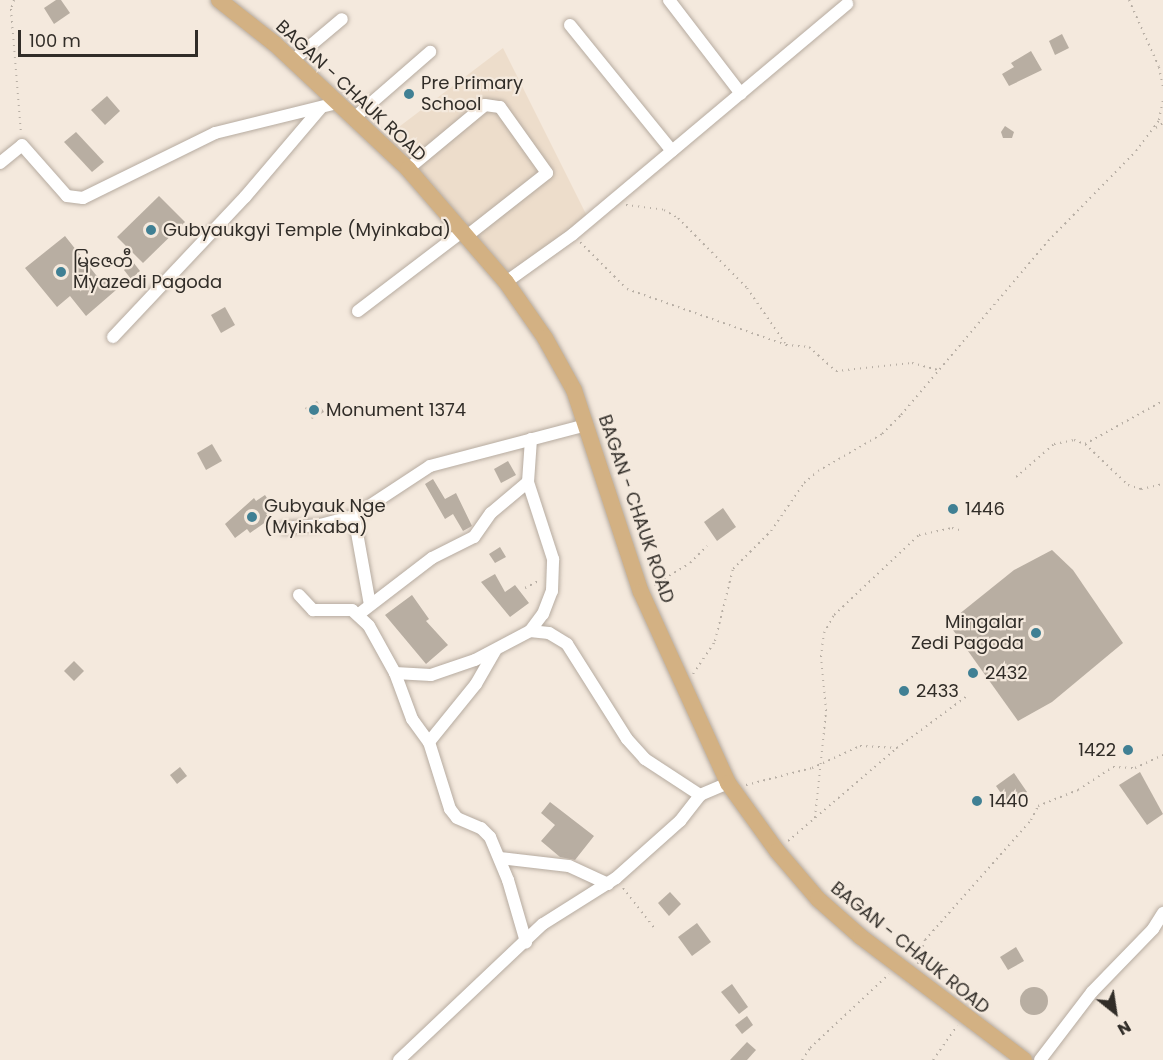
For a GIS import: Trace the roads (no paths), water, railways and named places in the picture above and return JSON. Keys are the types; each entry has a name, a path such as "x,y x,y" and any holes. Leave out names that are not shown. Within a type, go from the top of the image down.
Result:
{"main road":[{"name":"BAGAN - CHAUK ROAD","path":"222,1 292,61 408,169 506,282 545,338 574,390 641,592 730,786 777,851 818,899 897,966 1024,1060"}],"street":[{"path":"669,0 741,94"},
{"path":"506,282 573,234 847,4"},
{"path":"292,61 342,19"},
{"path":"570,25 672,151"},
{"path":"354,118 430,52"},
{"path":"0,163 21,146 74,200 215,133 337,103"},
{"path":"358,311 547,173 500,107 485,105 408,169"},
{"path":"113,337 245,197 320,108"},
{"path":"284,528 321,525 354,516 429,466 586,425"},
{"path":"395,673 431,675 495,651 530,631 543,614 552,591 553,559 528,482 531,439"},
{"path":"359,614 432,558 474,537 491,513 528,482"},
{"path":"354,516 370,605"},
{"path":"299,595 313,609 343,608 359,614 395,673 412,719 429,742 450,810 462,821 486,831 500,858 526,942"},
{"path":"530,631 549,633 567,645 627,739 645,759 700,795"},
{"path":"429,742 476,684 495,651"},
{"path":"399,1060 543,924 612,881 680,821 700,795 730,786"},
{"path":"500,858 569,866 612,881"},
{"path":"1040,1060 1092,992 1153,929 1163,913"}],"place":[{"name":"Pre Primary School","path":"409,94"},
{"name":"Gubyaukgyi Temple (Myinkaba)","path":"151,230"},
{"name":"မြဇေတီ Myazedi Pagoda","path":"61,272"},
{"name":"Monument 1374","path":"314,410"},
{"name":"1446","path":"953,509"},
{"name":"Gubyauk Nge (Myinkaba)","path":"252,517"},
{"name":"Mingalar Zedi Pagoda","path":"1036,633"},
{"name":"2432","path":"973,673"},
{"name":"2433","path":"904,691"},
{"name":"1422","path":"1128,750"},
{"name":"1440","path":"977,801"}]}
